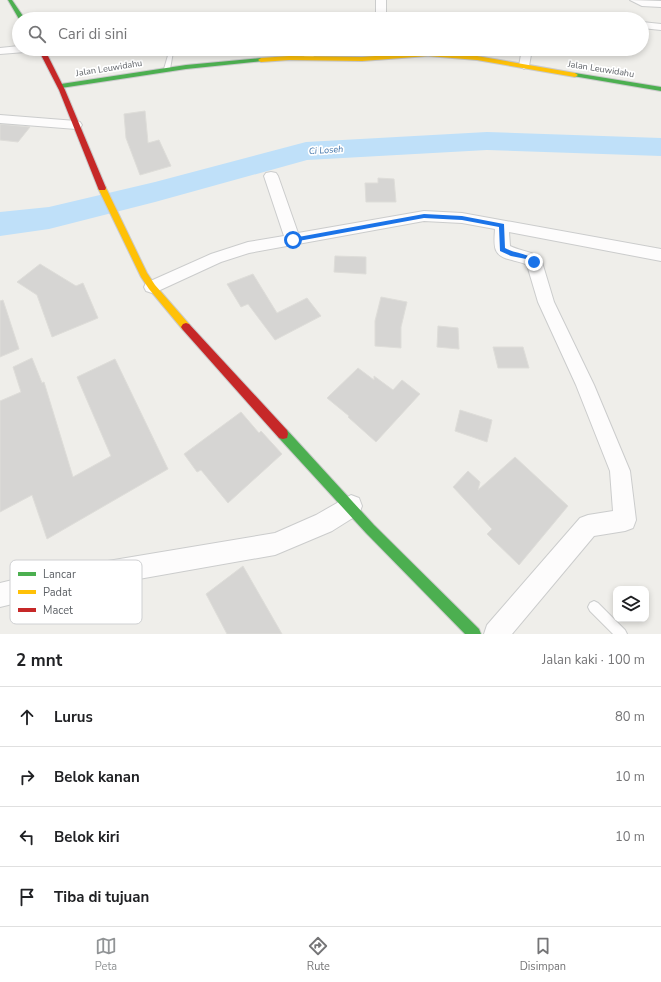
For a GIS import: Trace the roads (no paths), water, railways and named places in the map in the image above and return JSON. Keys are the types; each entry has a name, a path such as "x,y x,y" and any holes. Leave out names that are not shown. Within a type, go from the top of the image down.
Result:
{"main road":[{"path":"10,0 18,12"},
{"path":"45,56 61,86 84,142 91,164 144,275 152,287 196,339 351,506 370,529 474,634"},
{"name":"Jalan Leuwidahu","path":"61,86 167,69 290,56"},
{"name":"Jalan Leuwidahu","path":"322,56 346,60 367,56"},
{"name":"Jalan Leuwidahu","path":"459,56 661,89"}],"street":[{"path":"381,0 381,12"},
{"path":"635,0 642,3 661,4"},
{"path":"655,0 661,4"},
{"path":"649,26 661,27"},
{"path":"0,50 12,50"},
{"path":"524,66 526,56"},
{"path":"0,119 76,125"},
{"path":"271,176 293,240"},
{"path":"152,287 216,258 248,248 424,216 462,218 661,255"},
{"path":"496,634 588,526 625,520 620,471 586,385 546,302 534,262 527,257 513,255 502,249 502,225"},
{"path":"142,567 274,544 324,523 351,506"},
{"path":"0,595 10,593"}],"lane":[{"path":"167,69 170,56"},
{"path":"594,607 621,634"}],"waterway":[{"name":"Ci Loseh","path":"0,224 49,218 155,192 306,151 487,141 661,147"}]}
